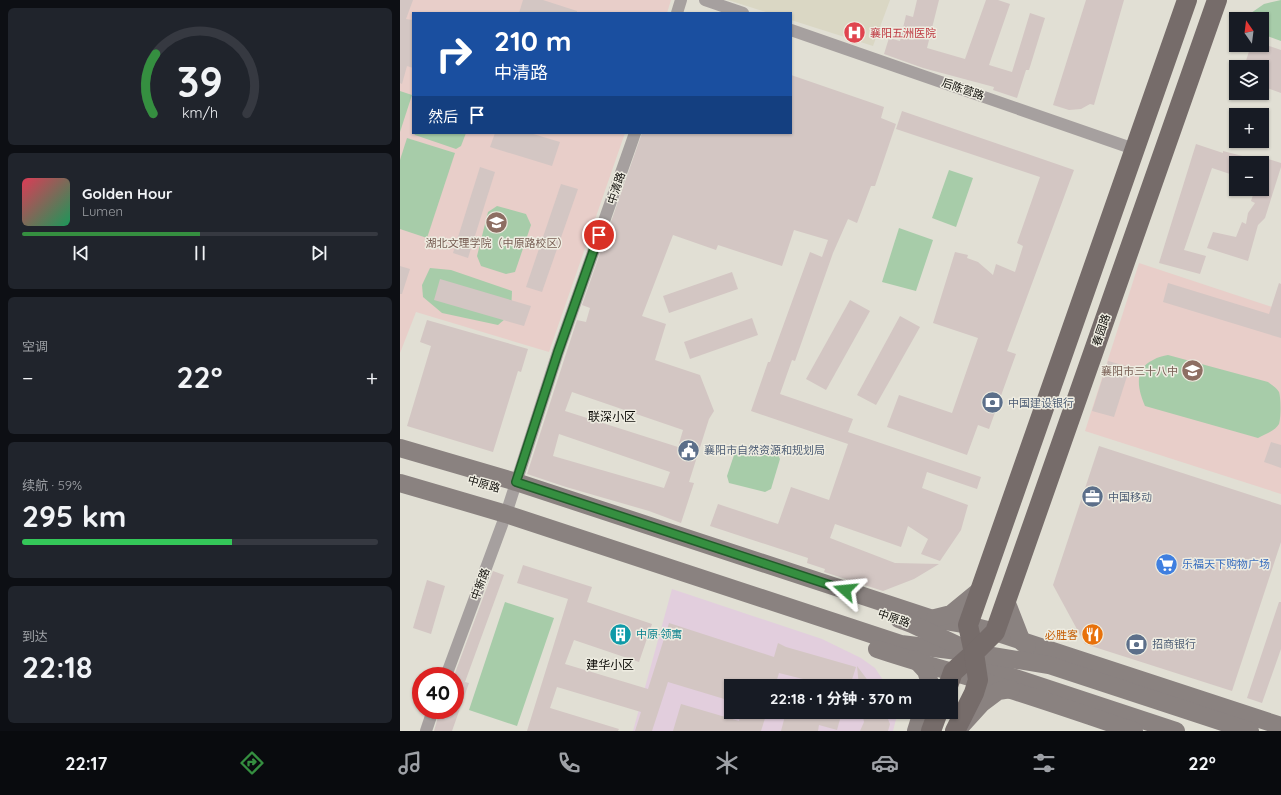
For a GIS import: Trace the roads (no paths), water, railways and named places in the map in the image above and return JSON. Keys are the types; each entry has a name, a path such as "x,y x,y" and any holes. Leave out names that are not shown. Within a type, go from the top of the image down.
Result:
{"main road":[{"path":"956,731 974,693 978,680 968,624 1187,0"},
{"name":"春园路","path":"943,679 974,653 995,632 1217,0"},
{"path":"400,448 514,487 933,618 968,624 995,632 1281,726"},
{"name":"中原路","path":"400,460 514,487 912,624 974,653 1000,673 1176,731"},
{"name":"中原路","path":"400,483 503,520 901,644 974,653 1049,665 1250,731"},
{"path":"400,496 503,520 918,663 934,679"},
{"path":"912,624 951,614 979,591"},
{"path":"1006,601 1022,642 1049,665"},
{"path":"901,644 934,679"},
{"path":"958,682 978,680 1134,731"},
{"path":"956,731 982,703 998,691 1035,685"},
{"path":"968,731 982,703"},
{"path":"916,731 920,719"},
{"path":"931,731 935,719"}],"street":[{"path":"677,12 681,0"},
{"path":"705,0 740,12"},
{"name":"后陈营路","path":"792,30 1134,149"},
{"name":"中清路","path":"514,487 558,352 635,134"},
{"name":"中新路","path":"449,667 514,487"},
{"path":"426,731 430,719"}],"place":[{"name":"襄阳五洲医院","path":"855,33"},
{"name":"湖北文理学院（中原路校区）","path":"497,223"},
{"name":"襄阳市三十八中","path":"1193,371"},
{"name":"中国建设银行","path":"992,403"},
{"name":"襄阳市自然资源和规划局","path":"688,450"},
{"name":"中国移动","path":"1092,497"},
{"name":"乐福天下购物广场","path":"1167,564"},
{"name":"中原·领寓","path":"621,634"},
{"name":"必胜客","path":"1093,635"},
{"name":"招商银行","path":"1137,644"}],"district":[{"name":"联深小区","path":"612,416"},
{"name":"建华小区","path":"610,664"}]}
